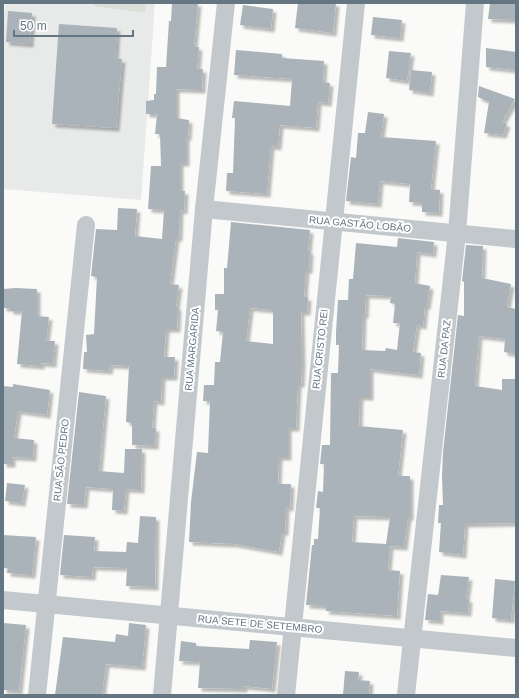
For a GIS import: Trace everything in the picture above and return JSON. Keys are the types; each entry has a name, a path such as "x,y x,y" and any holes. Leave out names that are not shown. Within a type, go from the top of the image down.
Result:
{"street":[{"name":"RUA MARGARIDA","path":"162,695 170,617 204,208 226,3"},
{"name":"RUA CRISTO REI","path":"286,695 356,3"},
{"name":"RUA DA PAZ","path":"406,695 411,638 457,233 475,3"},
{"name":"RUA GASTÃO LOBÃO","path":"204,208 516,238"},
{"name":"RUA SÃO PEDRO","path":"37,695 86,225"},
{"name":"RUA SETE DE SETEMBRO","path":"3,600 170,617 293,626 516,648"}],"shaded area":[{"path":"5,3 155,3 141,200 3,189 3,27"},
{"path":"94,3 146,3 145,13 94,6"}],"building":[{"path":"172,3 198,3 194,46 199,47 197,69 203,69 202,90 176,89 176,118 189,120 188,137 186,137 186,163 180,163 180,191 185,191 184,211 180,210 179,238 176,238 170,284 179,285 176,307 178,307 177,329 166,329 164,357 175,357 174,377 162,377 161,402 154,401 152,428 156,428 155,446 132,445 132,423 126,422 129,366 110,365 109,371 83,369 84,352 87,352 86,335 94,334 97,277 91,276 96,229 117,230 118,208 137,209 135,236 162,239 164,210 148,209 151,166 161,166 160,134 155,134 157,114 146,114 146,101 154,100 154,94 156,94 157,67 166,67 169,21 171,21"},
{"path":"298,3 336,3 333,33 295,28"},
{"path":"490,3 516,3 516,20 488,19"},
{"path":"243,5 273,9 271,29 240,25"},
{"path":"8,11 32,13 30,44 6,42"},
{"path":"373,17 402,20 400,38 371,35"},
{"path":"59,24 117,28 115,59 122,59 116,128 52,124"},
{"path":"486,48 516,52 516,70 486,67"},
{"path":"236,50 282,54 282,58 324,61 323,82 330,83 328,103 318,102 316,128 280,125 278,147 271,146 267,194 226,191 227,173 233,173 235,118 232,118 234,101 290,106 292,79 234,75"},
{"path":"389,51 411,53 407,81 386,78"},
{"path":"411,70 432,72 430,93 409,90"},
{"path":"479,86 515,99 502,122 507,124 503,135 484,133 489,102 478,97"},
{"path":"368,112 384,114 381,137 436,141 431,189 440,190 439,213 422,212 422,203 409,202 410,184 380,181 378,204 346,201 351,157 356,158 358,133 365,133"},
{"path":"231,222 310,230 308,251 310,251 309,270 306,270 304,297 308,297 307,312 301,312 302,363 301,384 298,384 296,428 288,428 288,457 279,457 278,484 291,484 290,508 286,507 285,532 282,532 279,552 235,544 189,542 191,502 197,452 208,453 210,401 203,401 204,385 214,385 215,362 220,362 223,332 216,331 218,310 215,310 215,294 224,294 224,268 227,268","holes":["250,308 273,310 273,344 246,341"]},
{"path":"398,238 434,242 433,254 417,252 415,283 430,286 427,306 425,306 423,326 417,325 413,352 421,353 419,375 370,369 370,397 360,397 359,426 403,430 398,476 410,476 410,517 408,517 404,547 390,546 388,570 400,571 397,616 326,611 326,606 306,605 312,545 314,545 314,539 318,539 320,508 316,508 318,491 323,492 324,464 320,464 322,445 330,445 331,373 338,373 339,345 336,345 336,332 338,300 348,300 349,279 353,279 356,243 397,247","holes":["366,295 391,296 390,303 395,304 393,323 400,323 397,350 386,348 385,351 362,350 363,315 365,315","354,516 390,517 386,544 352,542"]},
{"path":"466,245 483,246 482,278 511,284 507,307 516,309 516,354 504,352 505,339 479,336 475,386 502,390 502,379 516,379 516,523 465,524 463,555 439,552 441,523 438,523 439,505 443,505 443,452 458,315 464,316 464,282 462,281"},
{"path":"3,289 37,289 37,316 49,317 46,341 55,341 53,364 41,363 41,366 17,364 22,311 10,311 10,308 3,308"},
{"path":"13,384 50,390 47,415 18,411 14,438 34,440 33,458 12,457 12,464 3,464 3,386 13,387"},
{"path":"79,392 106,396 99,471 124,473 125,449 142,449 141,490 126,489 124,511 112,510 113,489 86,487 84,505 67,504"},
{"path":"7,483 25,485 22,503 5,501"},
{"path":"140,516 156,517 155,587 126,586 127,568 93,567 92,577 60,575 64,535 95,537 94,551 126,552 127,542 138,543"},
{"path":"3,535 36,537 32,575 7,573 8,568 3,568"},
{"path":"441,575 469,577 466,599 469,599 468,613 440,611 440,621 425,620 428,594 438,595"},
{"path":"495,579 515,581 511,620 492,618"},
{"path":"3,623 26,625 19,691 3,690"},
{"path":"129,623 146,625 142,667 106,664 102,695 55,695 63,637 115,642 116,634 128,636"},
{"path":"250,640 277,642 272,689 244,686 244,689 198,688 200,662 179,661 181,641 196,643 196,646 249,649"},
{"path":"345,671 359,672 358,680 370,681 369,695 343,695"}]}
